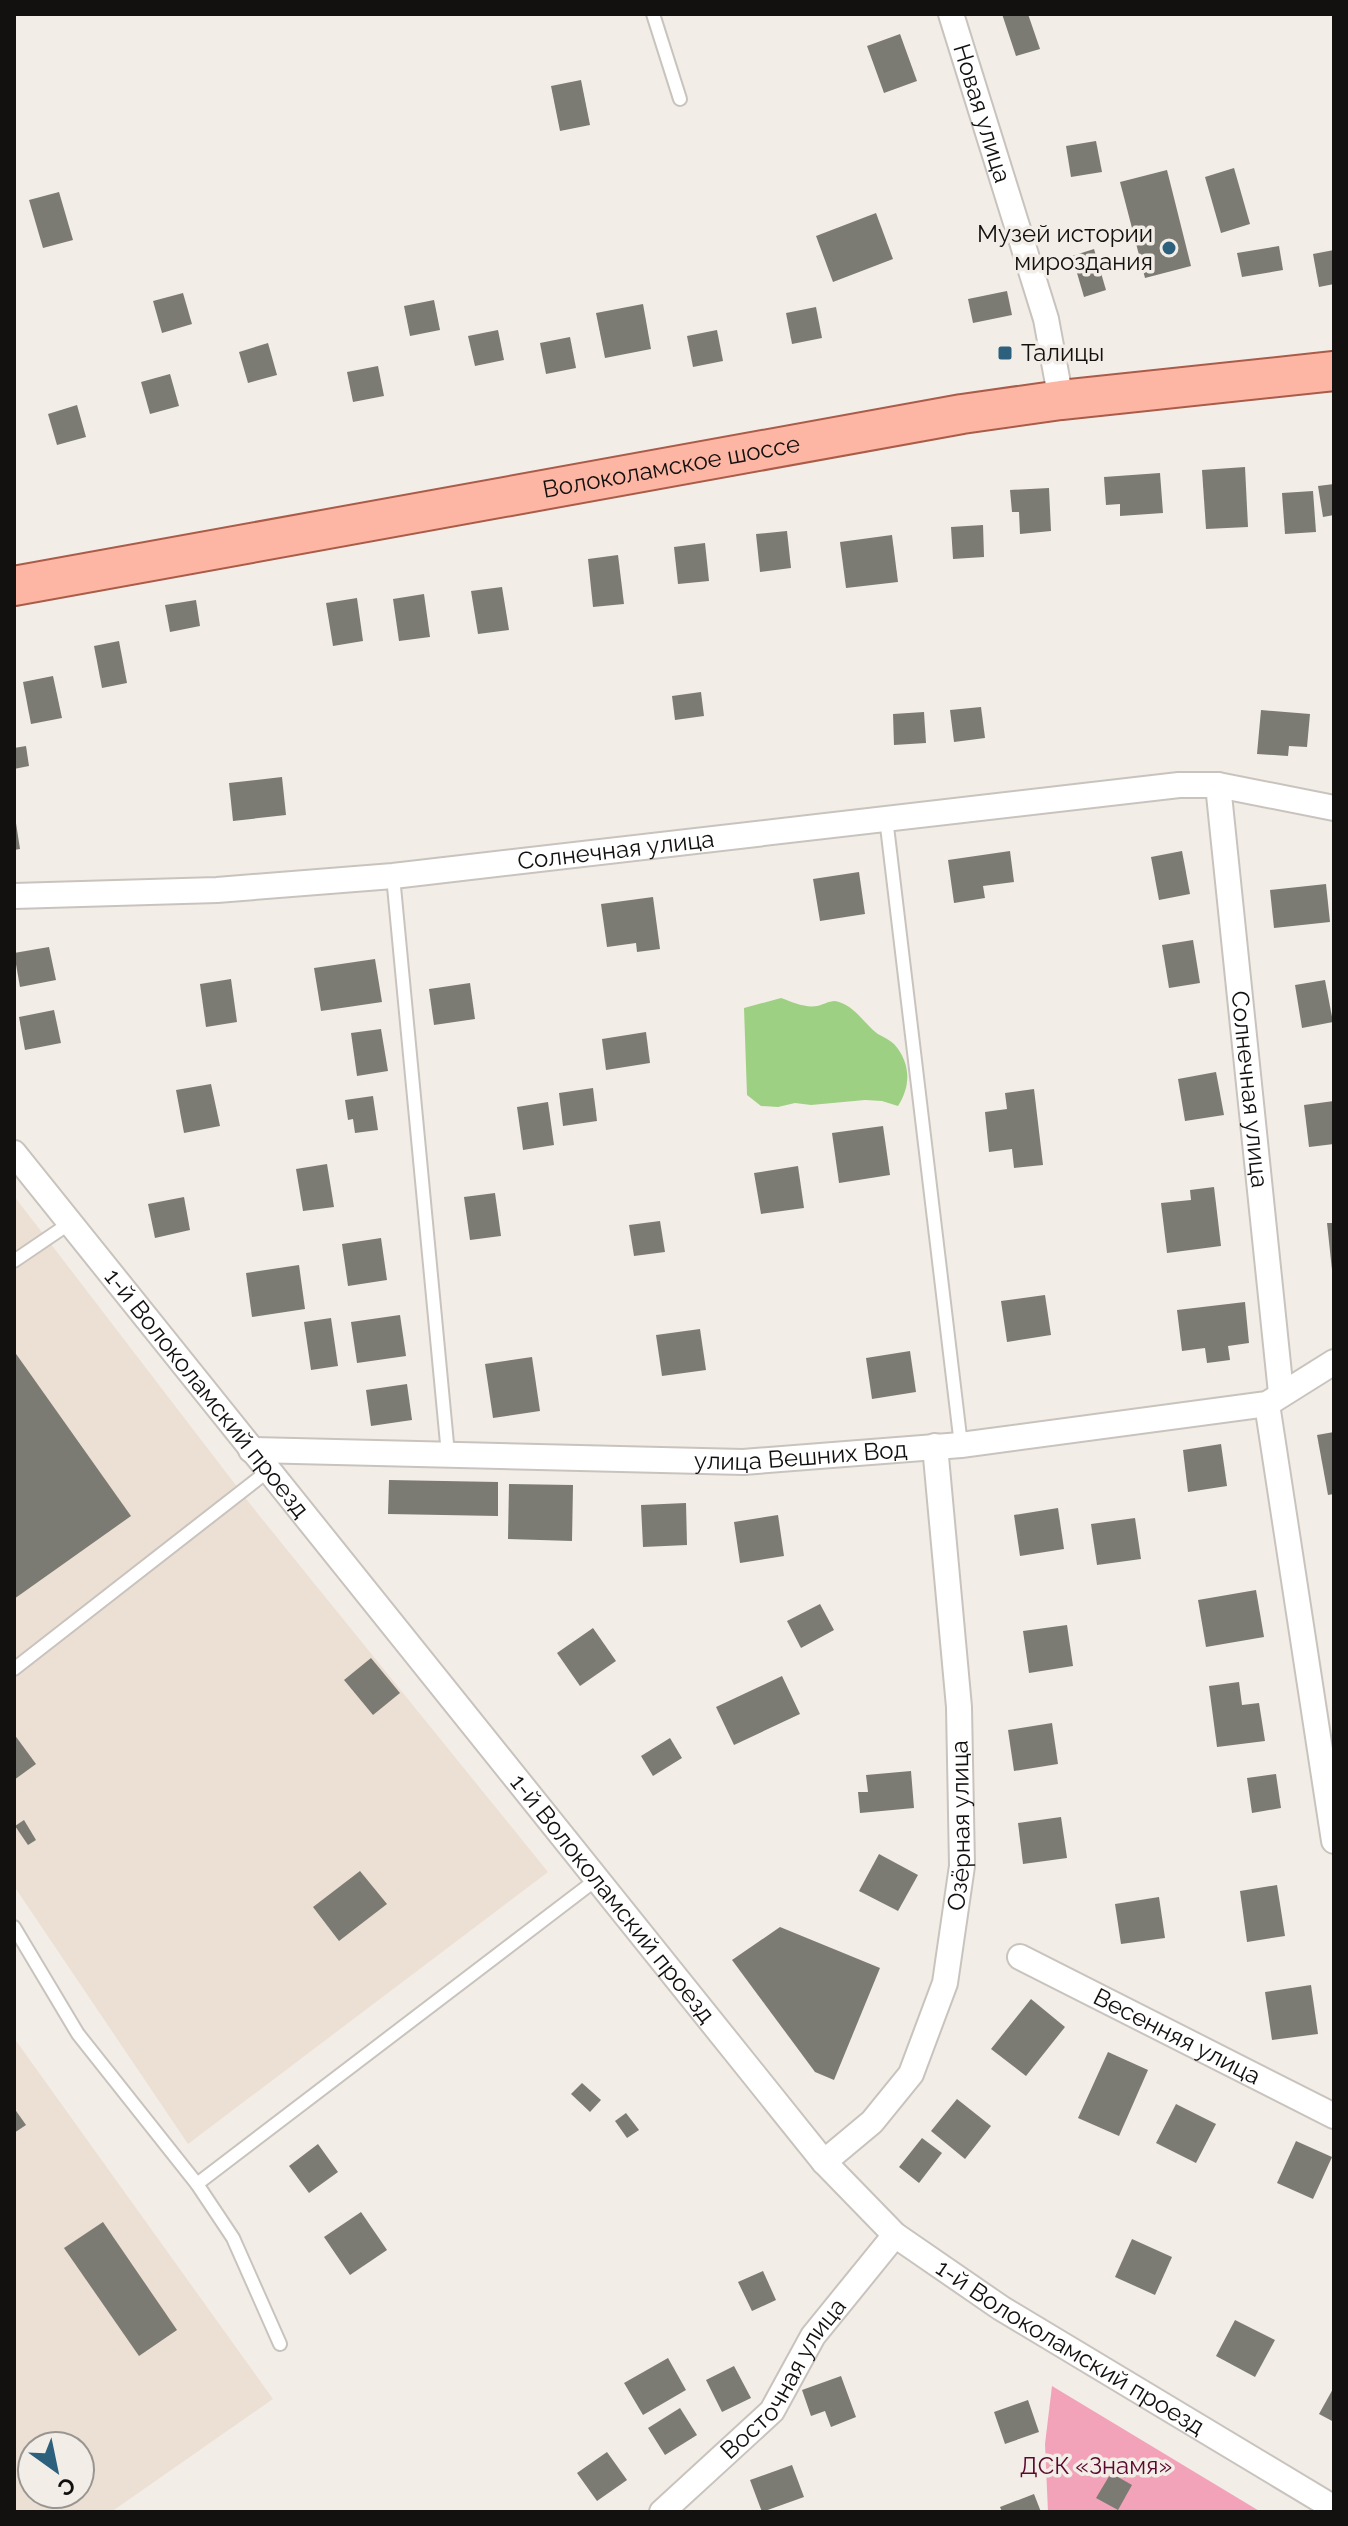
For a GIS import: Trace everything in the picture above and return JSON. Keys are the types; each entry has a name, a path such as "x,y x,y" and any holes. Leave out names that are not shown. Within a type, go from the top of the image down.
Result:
{"main road":[{"name":"Волоколамское шоссе","path":"14,586 857,432 1059,387 1334,344"},
{"name":"Волоколамское шоссе","path":"14,560 957,389 1059,387 1334,371"}],"street":[{"name":"Новая улица","path":"951,14 1046,319 1059,387"},
{"name":"Солнечная улица","path":"14,896 217,890 393,876 1179,785 1218,785 1334,808"},
{"name":"Солнечная улица","path":"1218,785 1274,1398 1334,1841"},
{"name":"1-й Волоколамский проезд","path":"14,1153 824,2162 895,2235 1001,2308 1334,2508"},
{"name":"улица Вешних Вод","path":"251,1450 743,1462 961,1445 1274,1398 1334,1362"},
{"name":"Озёрная улица","path":"824,2162 872,2122 911,2074 945,1983 962,1866 962,1834 959,1707 935,1446"},
{"name":"Весенняя улица","path":"1020,1957 1334,2116"},
{"name":"Восточная улица","path":"662,2512 772,2411 813,2336 895,2235"}],"lane":[{"path":"653,14 680,99"},
{"path":"886,818 961,1445"},
{"path":"393,876 448,1454"},
{"path":"14,1261 70,1223"},
{"path":"14,1669 268,1471"},
{"path":"197,2184 597,1879"},
{"path":"14,1927 78,2034 197,2184 233,2238 280,2344"}],"shaded area":[{"path":"781,998 808,1006 832,1001 841,1003 894,1044 904,1059 907,1075 905,1091 898,1106 865,1100 761,1106 747,1095 744,1008"},
{"path":"14,1196 258,1514 548,1872 188,2144 14,1886"},
{"path":"14,2038 273,2399 111,2512 14,2512"}],"green space":[{"name":"ДСК «Знамя»","path":"1052,2386 1261,2512 1048,2512 1045,2444"}],"building":[{"path":"1002,14 1028,14 1040,49 1016,56"},
{"path":"900,34 917,81 884,93 867,46"},
{"path":"581,80 590,125 560,131 551,86"},
{"path":"1096,141 1102,172 1071,177 1066,146"},
{"path":"1234,168 1250,224 1221,233 1205,177"},
{"path":"1167,170 1191,266 1145,278 1120,182"},
{"path":"59,192 73,240 43,248 29,200"},
{"path":"876,213 893,259 833,282 816,236"},
{"path":"1279,246 1283,270 1242,277 1237,253"},
{"path":"1094,249 1106,290 1084,297 1072,256"},
{"path":"1334,250 1334,284 1319,287 1313,254"},
{"path":"1007,291 1012,315 973,323 968,299"},
{"path":"183,293 192,324 162,333 153,301"},
{"path":"434,300 440,330 410,336 404,306"},
{"path":"643,304 651,349 605,358 596,313"},
{"path":"816,307 822,338 792,344 786,313"},
{"path":"498,330 504,360 475,366 468,336"},
{"path":"717,330 723,361 693,367 687,336"},
{"path":"570,337 576,368 546,374 540,343"},
{"path":"268,343 277,375 248,383 239,352"},
{"path":"378,366 384,396 353,402 347,372"},
{"path":"170,374 179,406 150,414 141,382"},
{"path":"77,405 86,437 57,445 48,414"},
{"path":"1245,467 1248,527 1206,529 1202,470"},
{"path":"1160,473 1163,513 1120,516 1120,504 1106,505 1104,477"},
{"path":"1334,484 1334,515 1323,517 1318,486"},
{"path":"1049,488 1051,531 1020,534 1019,512 1012,512 1010,490"},
{"path":"1313,491 1316,532 1285,534 1282,493"},
{"path":"983,525 984,557 953,559 951,527"},
{"path":"787,531 791,568 760,572 756,534"},
{"path":"892,535 898,582 846,588 840,542"},
{"path":"705,543 709,581 678,584 674,547"},
{"path":"618,555 624,604 593,607 588,559"},
{"path":"502,587 509,630 478,634 471,591"},
{"path":"424,594 430,637 399,641 393,599"},
{"path":"357,598 363,641 333,646 326,603"},
{"path":"196,600 200,626 170,632 165,605"},
{"path":"119,641 127,683 102,688 94,646"},
{"path":"53,676 62,718 31,724 23,682"},
{"path":"701,692 704,716 675,720 672,696"},
{"path":"981,707 985,738 954,742 950,710"},
{"path":"1261,710 1310,714 1307,747 1289,746 1288,756 1257,754"},
{"path":"924,712 926,743 894,745 893,714"},
{"path":"26,746 29,766 14,769 14,748"},
{"path":"282,777 286,815 233,821 229,783"},
{"path":"14,824 20,849 14,850"},
{"path":"1010,851 1014,882 983,886 985,898 954,903 948,860"},
{"path":"1182,851 1190,894 1159,900 1151,857"},
{"path":"859,872 865,914 820,921 813,879"},
{"path":"1326,884 1330,922 1274,928 1270,890"},
{"path":"653,897 660,949 637,952 636,943 607,947 601,904"},
{"path":"1193,940 1200,983 1169,988 1162,945"},
{"path":"49,947 56,980 20,987 14,953"},
{"path":"375,959 382,1002 321,1011 314,968"},
{"path":"231,979 237,1022 206,1027 200,984"},
{"path":"1325,980 1333,1022 1302,1028 1295,985"},
{"path":"470,983 475,1019 434,1025 429,989"},
{"path":"54,1010 61,1043 25,1050 19,1017"},
{"path":"381,1029 388,1071 357,1076 351,1033"},
{"path":"646,1032 650,1063 606,1070 602,1039"},
{"path":"1216,1072 1224,1115 1185,1121 1178,1079"},
{"path":"211,1084 220,1126 184,1133 176,1090"},
{"path":"593,1088 597,1121 563,1126 559,1093"},
{"path":"1034,1089 1043,1165 1014,1168 1012,1149 989,1152 985,1112 1007,1109 1005,1093"},
{"path":"373,1096 378,1130 355,1133 353,1119 348,1120 345,1100"},
{"path":"1334,1101 1334,1144 1309,1147 1304,1105"},
{"path":"548,1102 554,1145 523,1150 517,1107"},
{"path":"883,1126 890,1175 839,1183 832,1133"},
{"path":"327,1164 334,1207 303,1211 296,1169"},
{"path":"798,1166 804,1208 761,1214 754,1173"},
{"path":"1214,1187 1221,1246 1167,1253 1161,1203 1191,1200 1190,1190"},
{"path":"495,1193 501,1236 470,1240 464,1197"},
{"path":"184,1197 190,1230 155,1238 148,1204"},
{"path":"660,1221 665,1252 634,1256 629,1225"},
{"path":"1327,1223 1334,1223 1334,1270 1332,1270"},
{"path":"381,1238 387,1280 348,1286 342,1244"},
{"path":"299,1265 305,1309 252,1317 246,1273"},
{"path":"1045,1295 1051,1335 1007,1342 1001,1301"},
{"path":"1245,1302 1249,1343 1228,1346 1230,1360 1207,1363 1205,1348 1182,1351 1177,1310"},
{"path":"400,1315 406,1356 357,1363 351,1322"},
{"path":"331,1318 338,1366 311,1370 304,1322"},
{"path":"700,1329 706,1370 662,1376 656,1335"},
{"path":"14,1351 131,1516 14,1599"},
{"path":"910,1351 916,1392 872,1399 866,1358"},
{"path":"532,1357 540,1411 493,1418 485,1364"},
{"path":"407,1384 412,1420 371,1426 366,1390"},
{"path":"1334,1432 1334,1494 1328,1495 1317,1435"},
{"path":"1221,1444 1227,1486 1188,1492 1183,1450"},
{"path":"389,1480 498,1482 498,1516 388,1514"},
{"path":"509,1484 573,1485 572,1541 508,1539"},
{"path":"686,1503 687,1545 643,1547 641,1505"},
{"path":"1058,1508 1064,1549 1020,1556 1014,1515"},
{"path":"778,1515 784,1556 740,1563 734,1522"},
{"path":"1135,1518 1141,1559 1097,1565 1091,1524"},
{"path":"1256,1590 1264,1637 1206,1647 1198,1600"},
{"path":"820,1604 834,1630 801,1648 787,1621"},
{"path":"1067,1625 1073,1666 1029,1673 1023,1631"},
{"path":"593,1628 616,1661 580,1686 557,1653"},
{"path":"371,1658 400,1693 373,1715 344,1680"},
{"path":"782,1676 800,1714 734,1745 716,1707"},
{"path":"1239,1682 1242,1705 1259,1703 1265,1741 1217,1747 1209,1686"},
{"path":"1052,1723 1058,1764 1014,1771 1008,1730"},
{"path":"14,1734 36,1764 14,1780"},
{"path":"670,1738 682,1758 653,1776 641,1756"},
{"path":"911,1771 914,1808 860,1813 858,1792 868,1792 866,1775"},
{"path":"1276,1774 1281,1808 1252,1813 1247,1778"},
{"path":"1061,1817 1067,1858 1023,1864 1018,1823"},
{"path":"24,1820 36,1840 28,1845 15,1826"},
{"path":"879,1854 918,1875 898,1911 859,1891"},
{"path":"360,1871 387,1904 339,1941 313,1907"},
{"path":"1277,1885 1285,1936 1247,1942 1240,1891"},
{"path":"1159,1897 1165,1938 1121,1944 1115,1904"},
{"path":"780,1927 880,1968 834,2080 815,2072 732,1960"},
{"path":"1311,1985 1318,2034 1272,2040 1265,1992"},
{"path":"1031,1999 1065,2027 1026,2076 991,2049"},
{"path":"1108,2052 1148,2070 1119,2136 1078,2118"},
{"path":"582,2083 601,2100 590,2112 571,2094"},
{"path":"957,2099 991,2126 965,2159 931,2131"},
{"path":"1176,2104 1216,2124 1196,2163 1156,2143"},
{"path":"14,2108 26,2125 14,2133"},
{"path":"626,2113 639,2130 627,2138 615,2121"},
{"path":"922,2138 942,2153 919,2183 899,2167"},
{"path":"1296,2141 1332,2157 1313,2199 1277,2183"},
{"path":"318,2144 338,2172 309,2193 289,2166"},
{"path":"361,2212 387,2250 350,2275 324,2237"},
{"path":"103,2222 177,2330 139,2356 64,2248"},
{"path":"1132,2239 1172,2257 1155,2295 1115,2277"},
{"path":"763,2271 776,2300 752,2311 738,2282"},
{"path":"1235,2320 1275,2340 1255,2377 1216,2356"},
{"path":"668,2358 686,2390 643,2415 624,2383"},
{"path":"734,2366 751,2398 722,2412 706,2380"},
{"path":"841,2376 856,2417 831,2427 825,2411 811,2416 802,2390"},
{"path":"1334,2387 1334,2422 1319,2414"},
{"path":"1028,2400 1039,2432 1005,2444 994,2412"},
{"path":"680,2408 697,2435 665,2455 648,2428"},
{"path":"607,2452 627,2480 597,2501 577,2473"},
{"path":"792,2465 804,2497 762,2512 750,2480"},
{"path":"1111,2473 1132,2485 1118,2510 1096,2498"},
{"path":"1034,2494 1041,2512 1002,2512 1000,2507"}],"place":[{"name":"Музей истории мироздания","path":"1169,248"},
{"name":"Талицы","path":"1005,353"}]}
